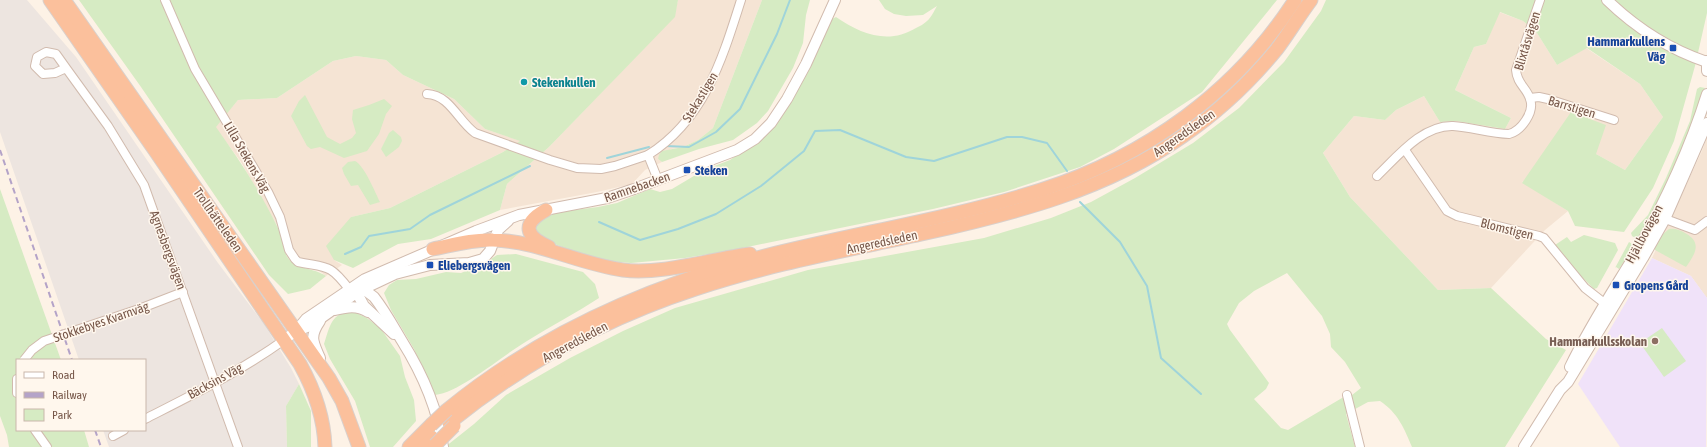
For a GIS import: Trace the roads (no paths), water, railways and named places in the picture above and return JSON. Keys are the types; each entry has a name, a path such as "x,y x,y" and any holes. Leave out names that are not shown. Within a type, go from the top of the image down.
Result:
{"highway":[{"name":"Trollhätteleden","path":"50,0 156,152 300,364 316,396 323,421 325,447"},
{"name":"Trollhätteleden","path":"64,0 329,378 342,401 358,447"},
{"name":"Angeredsleden","path":"409,447 433,442 480,385 531,350 568,330 629,301 704,274 752,260 811,245 959,214 1002,202 1058,184 1128,154 1179,123 1226,84 1267,41 1295,0"},
{"name":"Angeredsleden","path":"450,420 523,370 585,335 636,312 695,289 806,259 969,224 1067,196 1125,171 1184,136 1231,97 1277,48 1311,0"},
{"path":"546,210 532,220 529,227 530,231 538,241 569,256"},
{"path":"433,249 468,242 493,240 524,245 605,267 636,271 667,268 722,258 811,245"},
{"path":"433,442 450,420"}],"street":[{"name":"Lilla Stekens Väg","path":"165,0 195,69 268,192 280,216 292,255 298,262 320,265 332,270 348,289"},
{"name":"Stekastigen","path":"648,155 671,138 691,117 716,72 741,0"},
{"name":"Ramnebacken","path":"284,340 296,331 306,319 348,289 382,270 519,215 607,198 737,150 755,139 771,123 787,99 835,0"},
{"name":"Blixtåsvägen","path":"1530,98 1519,82 1516,70 1540,0"},
{"path":"1607,0 1637,27 1650,36 1673,48 1707,61 1707,71"},
{"name":"Agnesbergsvägen","path":"66,68 108,126 144,185 216,382 238,447"},
{"path":"426,94 433,94 448,103 459,118 475,133 567,166 585,169 601,169 648,155 658,180"},
{"name":"Hjällbovägen","path":"1660,217 1707,94"},
{"name":"Barrstigen","path":"1530,98 1539,97 1548,99 1614,120"},
{"path":"1377,176 1419,138 1432,131 1447,126 1502,134 1512,133 1519,129 1527,118 1530,110 1530,98"},
{"name":"Hjällbovägen","path":"1524,447 1560,390 1582,342 1609,306 1636,251 1660,217 1707,123"},
{"name":"Blomstigen","path":"1405,150 1447,211 1457,216 1544,238 1585,288 1609,306"},
{"name":"Ramnebacken","path":"296,331 310,326 360,291 395,274 417,267 446,263 470,263 478,261 487,255 500,227 519,215"},
{"path":"1660,217 1695,230 1707,221"},
{"path":"348,289 366,291 374,296 423,378 434,410 433,442"},
{"path":"360,291 358,295 361,302 402,342"},
{"name":"Stokkebyes Kvarnväg","path":"25,359 32,350 44,341 139,309 183,292"},
{"path":"331,311 347,307 358,307 382,322"},
{"name":"Ramnebacken","path":"322,318 313,331 312,336 313,342 329,378"},
{"name":"Bäcksins Väg","path":"146,418 216,382 267,352 284,340"},
{"path":"1347,395 1360,447"},
{"path":"36,431 47,447"},
{"path":"113,436 122,431"}],"waterway":[{"path":"666,146 689,147 716,132 740,109 777,34 790,0"},
{"path":"599,222 640,240 678,229 716,214 761,186 804,151 815,131 840,130 906,157 934,161 1007,137 1022,137 1047,143 1067,171"},
{"path":"607,158 649,147"},
{"path":"345,254 361,247 369,236 410,229 430,215 530,166"},
{"path":"1080,202 1120,242 1147,286 1161,358 1201,394"}],"railway":[{"path":"0,150 72,359"},
{"path":"95,431 101,447"}],"place":[{"name":"Hammarkullens Väg","path":"1673,48"},
{"name":"Stekenkullen","path":"524,82"},
{"name":"Steken","path":"687,170"},
{"name":"Eliebergsvägen","path":"430,265"},
{"name":"Gropens Gård","path":"1616,285"},
{"name":"Hammarkullsskolan","path":"1655,341"}]}
